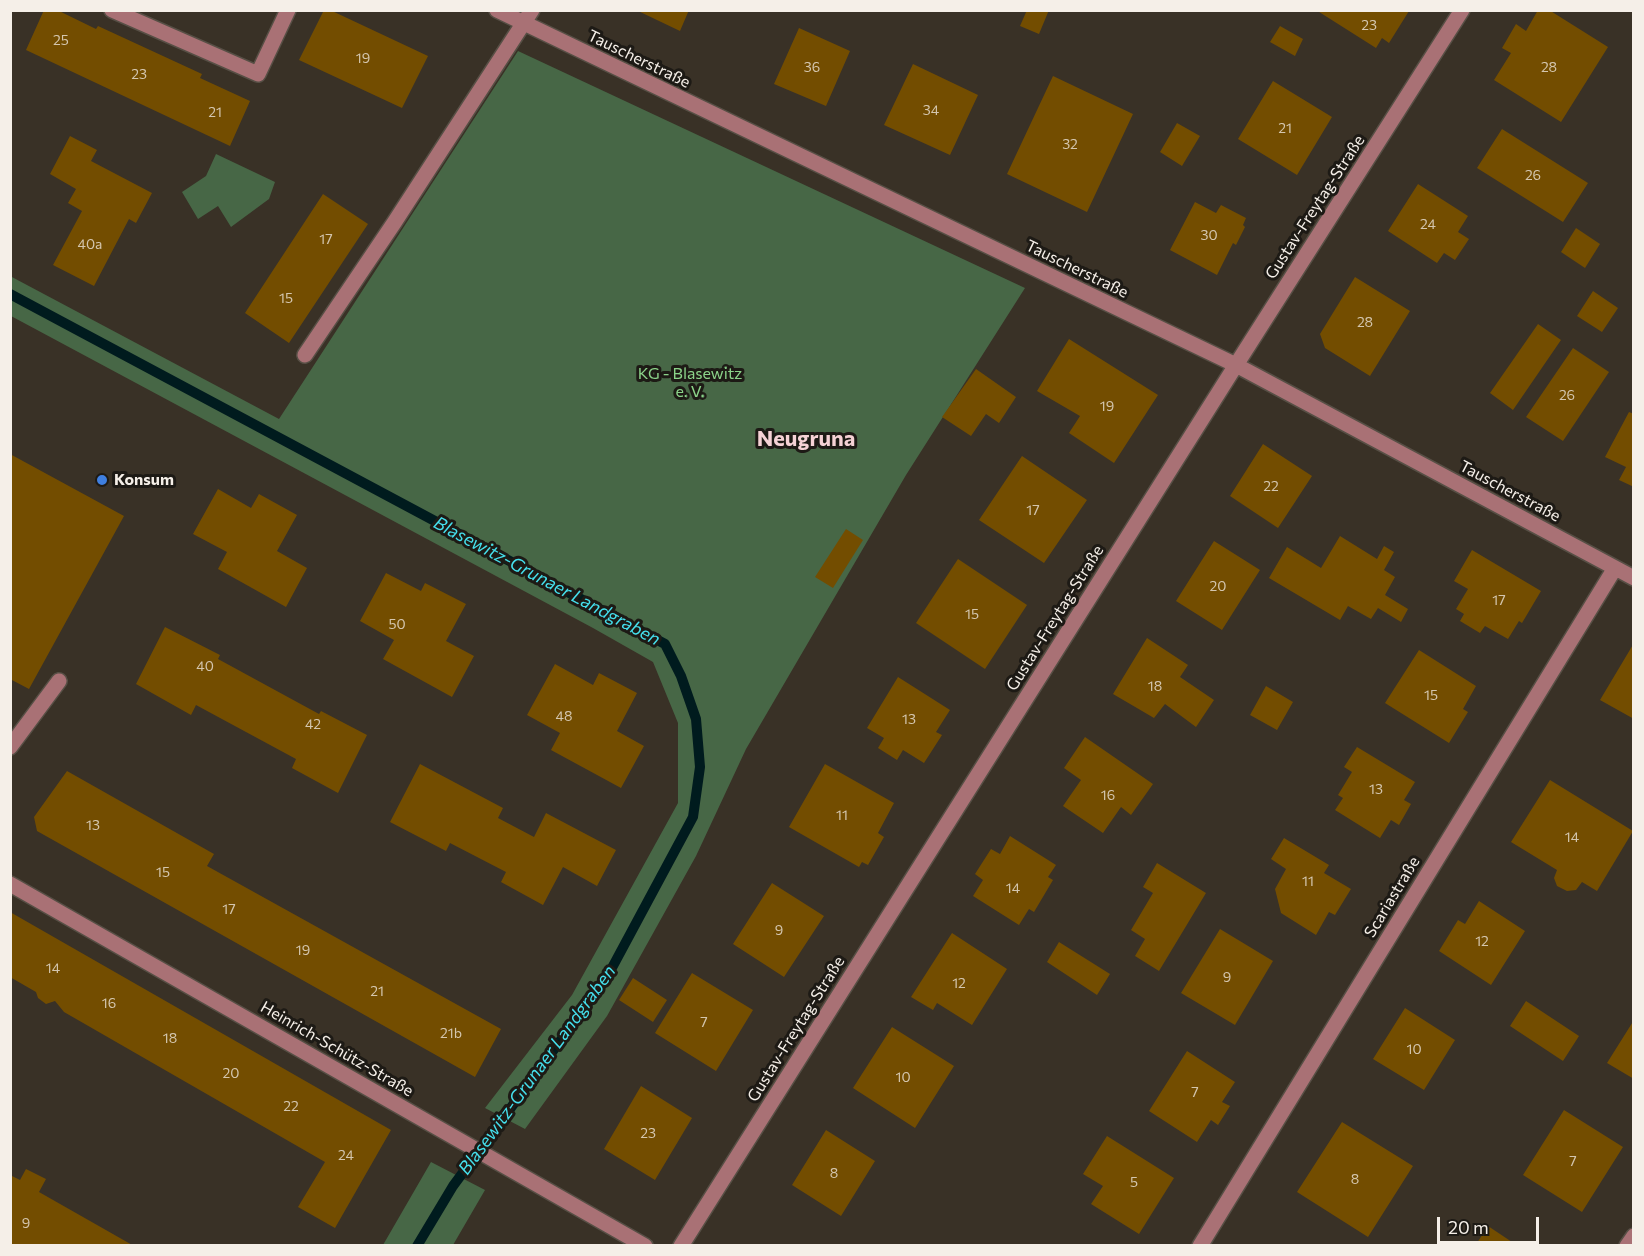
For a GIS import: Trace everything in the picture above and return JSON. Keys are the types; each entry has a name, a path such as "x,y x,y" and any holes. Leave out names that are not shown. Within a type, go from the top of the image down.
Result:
{"street":[{"path":"112,10 258,74 288,10"},
{"name":"Tauscherstraße","path":"497,10 528,17 1236,365 1634,578"},
{"name":"Gustav-Freytag-Straße","path":"681,1245 1462,10"},
{"path":"305,355 528,17"},
{"name":"Scariastraße","path":"1200,1245 1615,568"},
{"path":"10,747 59,681"},
{"name":"Heinrich-Schütz-Straße","path":"10,884 645,1245"},
{"path":"1627,1245 1634,1236"}],"green space":[{"name":"KG - Blasewitz e. V.","path":"518,51 1025,288 906,475 746,749 696,856 607,1016 525,1129 485,1108 572,995 678,803 678,723 653,662 11,316 10,276 279,419"},
{"path":"216,154 275,182 269,199 231,227 218,206 198,219 182,192 206,176"},
{"path":"431,1162 485,1190 453,1245 383,1245"}],"building":[{"path":"44,10 57,10 96,29 98,26 202,74 200,78 250,101 230,146 26,50"},
{"path":"324,10 330,10 428,56 402,108 299,60"},
{"path":"636,10 689,10 680,31"},
{"path":"1027,10 1049,10 1039,34 1020,26"},
{"path":"1316,10 1409,11 1389,43 1382,38 1376,48"},
{"path":"1538,10 1549,10 1608,47 1561,122 1494,80 1511,53 1502,48 1516,24 1526,31"},
{"path":"1280,26 1303,39 1295,56 1270,42"},
{"path":"799,28 850,51 826,106 774,84"},
{"path":"913,64 978,95 950,155 884,125"},
{"path":"1053,76 1133,114 1087,212 1007,174"},
{"path":"1273,81 1332,117 1297,175 1238,139"},
{"path":"1177,123 1200,136 1182,166 1160,152"},
{"path":"1502,129 1588,183 1563,222 1477,168"},
{"path":"70,136 97,150 91,161 152,193 136,223 129,219 94,286 53,265 82,211 68,203 76,189 50,174"},
{"path":"1418,184 1468,216 1458,232 1469,239 1455,260 1444,253 1437,263 1388,231"},
{"path":"323,194 368,224 289,343 245,313"},
{"path":"1195,202 1216,213 1221,205 1246,218 1243,225 1245,227 1236,245 1233,243 1217,275 1170,250"},
{"path":"1576,228 1600,244 1585,268 1561,252"},
{"path":"1355,277 1410,311 1370,376 1325,348 1320,334"},
{"path":"1593,291 1618,308 1602,332 1577,316"},
{"path":"1538,324 1561,340 1513,410 1490,393"},
{"path":"1069,339 1158,395 1114,463 1069,433 1080,416 1037,391"},
{"path":"1573,348 1609,372 1563,441 1526,417"},
{"path":"976,369 1016,397 999,423 986,414 971,436 942,417"},
{"path":"1629,412 1634,414 1634,487 1619,480 1626,467 1605,457"},
{"path":"1263,444 1312,476 1278,528 1230,496"},
{"path":"10,454 124,516 29,689 10,679"},
{"path":"1022,456 1087,500 1044,563 979,520"},
{"path":"218,489 251,508 259,494 297,515 277,551 307,568 286,607 218,569 227,552 193,534"},
{"path":"846,529 863,540 833,588 815,577"},
{"path":"1340,536 1377,559 1384,546 1394,552 1384,570 1395,577 1385,595 1408,609 1401,622 1378,608 1371,619 1348,606 1340,620 1269,578 1287,547 1321,568"},
{"path":"1214,541 1260,570 1222,630 1176,601"},
{"path":"1472,550 1541,591 1522,623 1519,621 1508,639 1485,626 1480,633 1460,621 1464,614 1456,609 1468,589 1454,581"},
{"path":"958,559 1027,605 985,669 916,623"},
{"path":"386,573 421,591 425,583 466,604 446,641 474,656 452,697 383,659 394,640 360,621"},
{"path":"165,627 220,655 218,659 319,714 321,711 367,735 338,793 292,768 296,759 196,705 191,715 136,684"},
{"path":"1147,638 1188,665 1180,677 1214,700 1196,727 1165,704 1154,718 1113,694"},
{"path":"1634,643 1634,719 1600,700"},
{"path":"1419,650 1476,686 1463,709 1468,712 1449,743 1385,703"},
{"path":"555,664 593,685 599,673 637,693 617,731 644,746 621,788 551,750 560,733 527,715"},
{"path":"898,677 950,710 936,732 942,735 924,763 903,750 897,760 878,748 884,738 867,728"},
{"path":"1266,686 1293,702 1277,730 1250,715"},
{"path":"1085,737 1153,784 1131,815 1121,807 1103,833 1063,806 1081,780 1064,768"},
{"path":"1357,747 1415,782 1404,800 1411,804 1399,825 1391,820 1380,838 1335,810 1343,798 1338,795 1352,772 1344,767"},
{"path":"420,764 503,808 498,818 534,837 546,813 616,850 597,886 563,867 543,905 501,882 506,872 450,843 446,851 390,822"},
{"path":"825,764 894,803 878,833 884,837 868,865 862,862 859,867 789,827"},
{"path":"67,771 214,854 207,866 501,1029 475,1077 37,831 34,817"},
{"path":"1550,780 1633,831 1597,891 1582,882 1576,890 1567,891 1557,886 1554,878 1557,870 1511,842"},
{"path":"1010,836 1056,865 1048,877 1053,880 1034,912 1029,909 1019,925 973,896 983,880 975,874 991,849 1000,854"},
{"path":"1284,838 1329,865 1324,873 1351,889 1335,915 1329,912 1316,935 1281,913 1275,889 1286,869 1271,859"},
{"path":"1157,863 1206,893 1159,971 1135,956 1145,939 1131,930 1153,893 1143,887"},
{"path":"772,883 824,916 784,977 733,944"},
{"path":"1479,901 1525,931 1491,985 1439,951 1458,920 1465,924"},
{"path":"10,912 391,1130 335,1228 298,1207 325,1162 64,1012 55,1001 46,1004 38,998 36,992 10,977"},
{"path":"1220,929 1273,961 1235,1025 1181,993"},
{"path":"952,933 1007,969 972,1025 937,1003 933,1010 911,997"},
{"path":"1059,942 1110,974 1097,995 1047,962"},
{"path":"692,973 753,1010 716,1071 655,1033"},
{"path":"633,978 667,1000 653,1022 619,1000"},
{"path":"1526,1001 1579,1036 1563,1061 1510,1026"},
{"path":"1405,1008 1455,1040 1424,1090 1373,1059"},
{"path":"1634,1020 1634,1079 1607,1063"},
{"path":"892,1027 954,1066 915,1128 853,1088"},
{"path":"1187,1051 1235,1082 1222,1102 1230,1106 1218,1125 1211,1120 1197,1142 1149,1111"},
{"path":"641,1086 692,1118 655,1180 604,1149"},
{"path":"1564,1110 1623,1147 1582,1212 1523,1175"},
{"path":"1342,1122 1413,1166 1368,1237 1297,1192"},
{"path":"826,1130 875,1161 841,1216 792,1185"},
{"path":"1107,1136 1174,1178 1139,1234 1091,1204 1103,1186 1083,1174"},
{"path":"26,1169 46,1179 39,1192 134,1246 10,1246 10,1175 20,1180"},
{"path":"1488,1226 1518,1246 1475,1246"}],"waterway":[{"name":"Blasewitz‐Grunaer Landgraben","path":"10,294 665,644 681,676 696,719 700,767 693,817 606,979 453,1186 417,1246"}],"place":[{"name":"Konsum","path":"102,480"}],"district":[{"name":"Neugruna","path":"806,439"}]}
